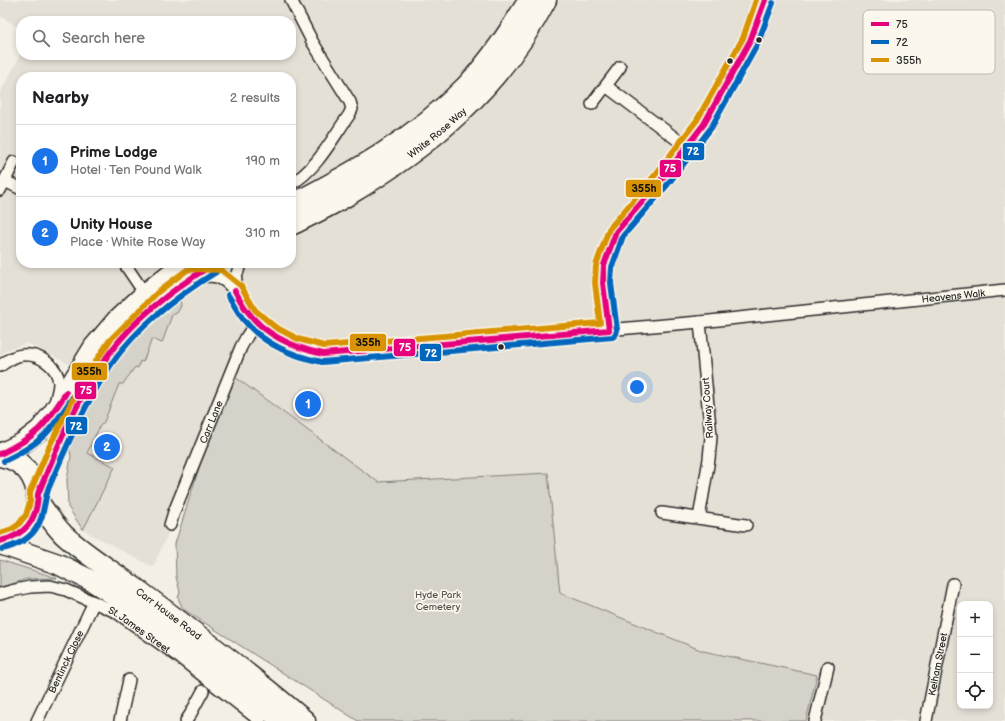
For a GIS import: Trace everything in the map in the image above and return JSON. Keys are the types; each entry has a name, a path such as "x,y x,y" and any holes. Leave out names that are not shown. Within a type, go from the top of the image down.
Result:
{"highway":[{"name":"White Rose Way","path":"296,202 347,176 384,153 409,136 442,109 467,85 484,65 501,43 529,0"},
{"name":"White Rose Way","path":"296,222 344,198 378,177 423,145 459,115 506,65 539,14 546,0"},
{"path":"0,455 22,443 40,430 54,412 94,347 117,320 145,294 188,270"},
{"path":"0,542 13,538 26,529 34,517 38,497 57,449 86,391 116,344 164,297 188,270"},
{"name":"Carr House Road","path":"0,455 17,462 29,473 34,482 38,497 50,519 81,549 141,592 272,692 305,721"},
{"name":"Carr House Road","path":"0,542 58,564 94,582 136,608 224,673 282,721"}],"street":[{"path":"291,0 313,43 350,102 352,109 317,161 307,172 296,180"},
{"path":"609,330 603,283 604,264 616,232 662,179 687,147 717,103 750,41 765,0"},
{"path":"592,104 620,67"},
{"path":"606,86 687,147"},
{"path":"14,162 3,186 16,188"},
{"path":"127,268 145,294"},
{"path":"235,291 236,276 239,268"},
{"path":"188,270 217,277 235,291"},
{"name":"Heavens Walk","path":"235,291 249,314 280,340 309,351 323,354 338,354 700,322 1005,290"},
{"name":"Carr Lane","path":"170,525 241,347 246,336 257,321"},
{"name":"Railway Court","path":"699,518 709,459 711,437 700,322"},
{"path":"0,366 11,358 22,355 33,356 50,364 57,375 59,384 54,412"},
{"path":"662,513 746,525"},
{"name":"Kelham Street","path":"926,721 954,584"},
{"name":"St. James Street","path":"0,594 11,590 50,586 66,590 116,612 179,657 260,721"},
{"name":"Bentinck Close","path":"37,721 94,602"},
{"path":"815,721 828,667"},
{"path":"120,721 129,680"},
{"path":"192,719 203,691"}],"shaded area":[{"path":"0,0 1005,0 1005,721 806,721 817,675 703,651 560,593 548,473 378,482 231,375 177,513 153,567 83,530 69,508 66,480 71,456 69,447 73,366 27,343 7,350 0,355 0,93 18,60 296,60 296,16 16,16 16,26 0,16"}],"green space":[{"path":"180,297 181,306 177,313 172,315 162,343 152,339 143,362 140,361 138,368 135,367 123,384 119,384 104,422 100,426 87,453 115,467 83,530 68,507 67,480 71,456 69,447 86,408 109,366 137,335"},
{"name":"Hyde Park Cemetery","path":"231,374 378,482 548,473 560,593 703,651 817,675 806,721 358,721 183,609 178,598 180,592 176,577 175,544 221,398"},
{"path":"0,560 57,578 27,579 0,588"}],"transit line":[{"name":"355h","path":"0,533 12,529 18,525 26,515 30,502 30,492 50,445 79,387 110,340 159,291 187,270 221,270 241,286 255,310 275,327 298,339 324,346 600,323 595,283 596,265 609,229 656,174 697,120 743,38 756,0"},
{"name":"75","path":"235,291 244,307 263,328 282,340 323,354 609,330 603,283 604,265 616,232 662,179 704,124 750,41 765,0"},
{"name":"72","path":"228,295 243,319 268,342 289,352 322,362 613,337 617,330 611,283 612,267 623,236 668,184 711,128 757,45 773,3"},
{"name":"75","path":"0,541 17,535 32,519 38,494 70,420 99,367 111,351 145,314 170,293 207,268"},
{"name":"72","path":"2,549 16,545 24,540 32,534 41,520 49,487 63,455 94,392 112,363 146,324 173,301 216,272"},
{"name":"75","path":"0,454 23,442 39,430 66,393"},
{"name":"72","path":"4,461 28,448 44,435 58,419 73,397"}],"place":[{"name":"Prime Lodge","path":"308,404"},
{"name":"Unity House","path":"107,447"}]}
